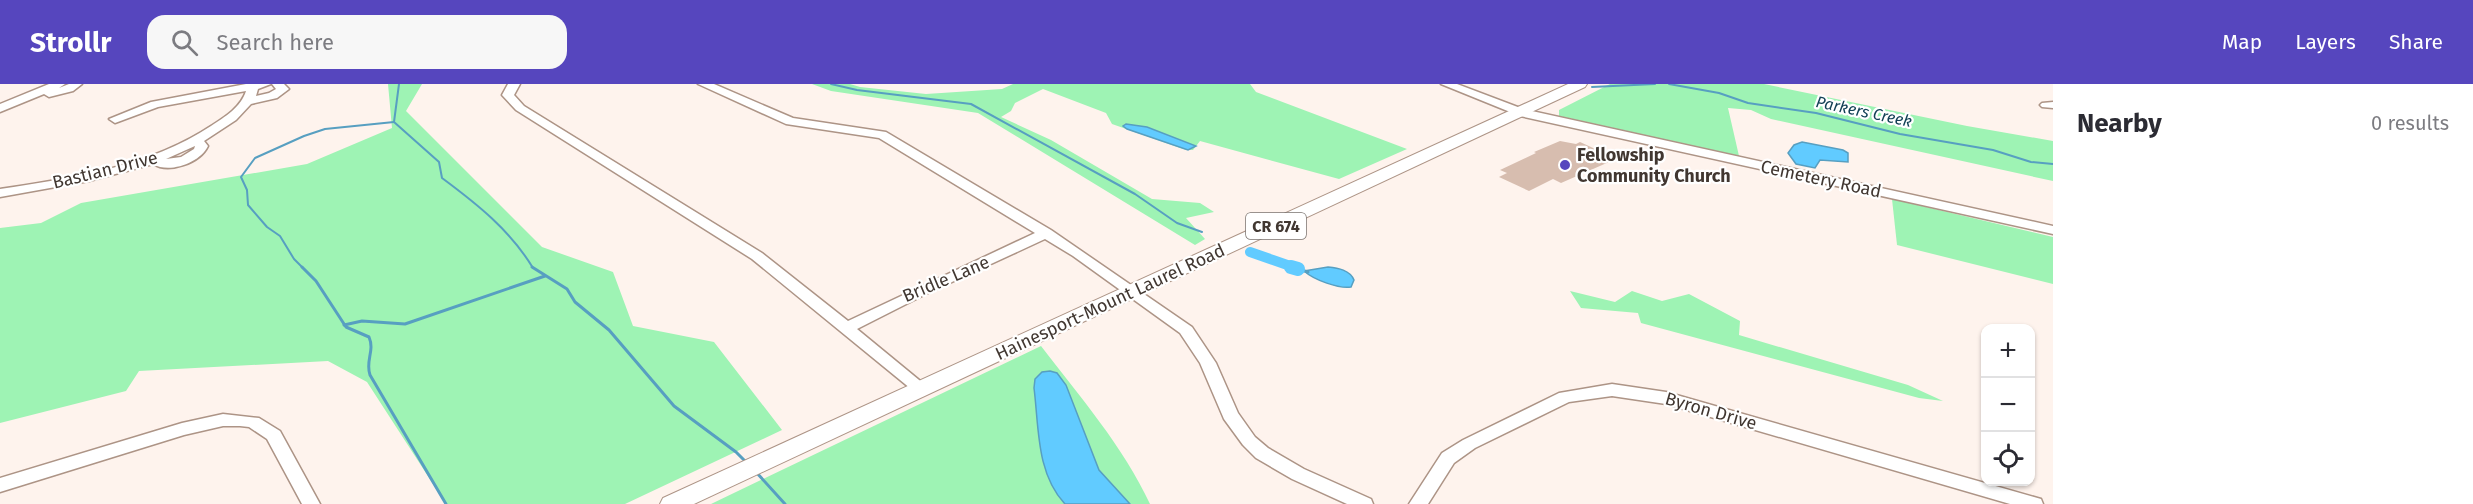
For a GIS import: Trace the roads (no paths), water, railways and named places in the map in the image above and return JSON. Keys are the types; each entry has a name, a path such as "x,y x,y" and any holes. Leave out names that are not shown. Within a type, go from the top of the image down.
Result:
{"main road":[{"name":"Hainesport-Mount Laurel Road","path":"672,504 1580,84"}],"street":[{"path":"0,108 59,84"},
{"path":"28,98 61,92 76,84"},
{"path":"247,101 278,94 283,89 278,84"},
{"path":"514,84 508,94 520,108 758,256 922,389"},
{"path":"704,84 790,121 882,135 1046,233 1133,291 1186,330 1208,363 1230,415 1250,441 1279,464 1364,504"},
{"name":"Cemetery Road","path":"1447,84 1520,112 2053,230"},
{"path":"247,101 257,85"},
{"path":"115,118 155,104 257,85"},
{"name":"Bastian Drive","path":"0,194 110,172 147,162 175,162 191,157 202,148 196,141 226,121 247,101"},
{"name":"Bridle Lane","path":"847,328 906,295 983,264 1046,233"},
{"name":"Byron Drive","path":"1419,504 1444,463 1469,444 1565,397 1612,390 1649,393 2034,504"},
{"path":"0,485 183,429 223,420 240,420 253,422 274,435 311,504"}],"water":[{"path":"1126,124 1147,127 1196,146 1188,150 1127,129 1123,126"},
{"path":"1802,142 1843,150 1848,153 1848,162 1820,160 1815,168 1796,164 1788,153 1794,145"},
{"path":"1328,267 1350,274 1354,280 1351,287 1340,287 1327,283 1304,271"},
{"path":"1042,372 1057,373 1066,385 1099,470 1130,504 1065,504 1056,492 1040,449 1034,388 1035,379"}],"waterway":[{"path":"394,122 399,84"},
{"path":"831,84 857,90 971,104 1135,194 1177,223 1202,232"},
{"name":"Parkers Creek","path":"1592,87 1655,84"},
{"name":"Parkers Creek","path":"1669,84 1719,93 1748,103 1816,113 1900,134 1993,150 2031,162 2053,164"},
{"path":"345,325 316,281 294,259 280,236 267,227 248,205 247,190 241,177 255,158 304,136 325,129 394,122"},
{"path":"394,122 439,162 442,178 480,208 503,230 533,267"},
{"path":"1250,252 1296,268"},
{"path":"533,267 567,289 575,302 609,330 674,406 736,452 747,463"},
{"path":"1291,267 1298,269"},
{"path":"1298,269 1308,272"},
{"path":"345,325 362,321 405,324 545,276"},
{"path":"345,325 369,337 371,342 370,375 446,504"},
{"path":"756,472 785,504"}],"place":[{"name":"Fellowship Community Church","path":"1565,165"}]}
